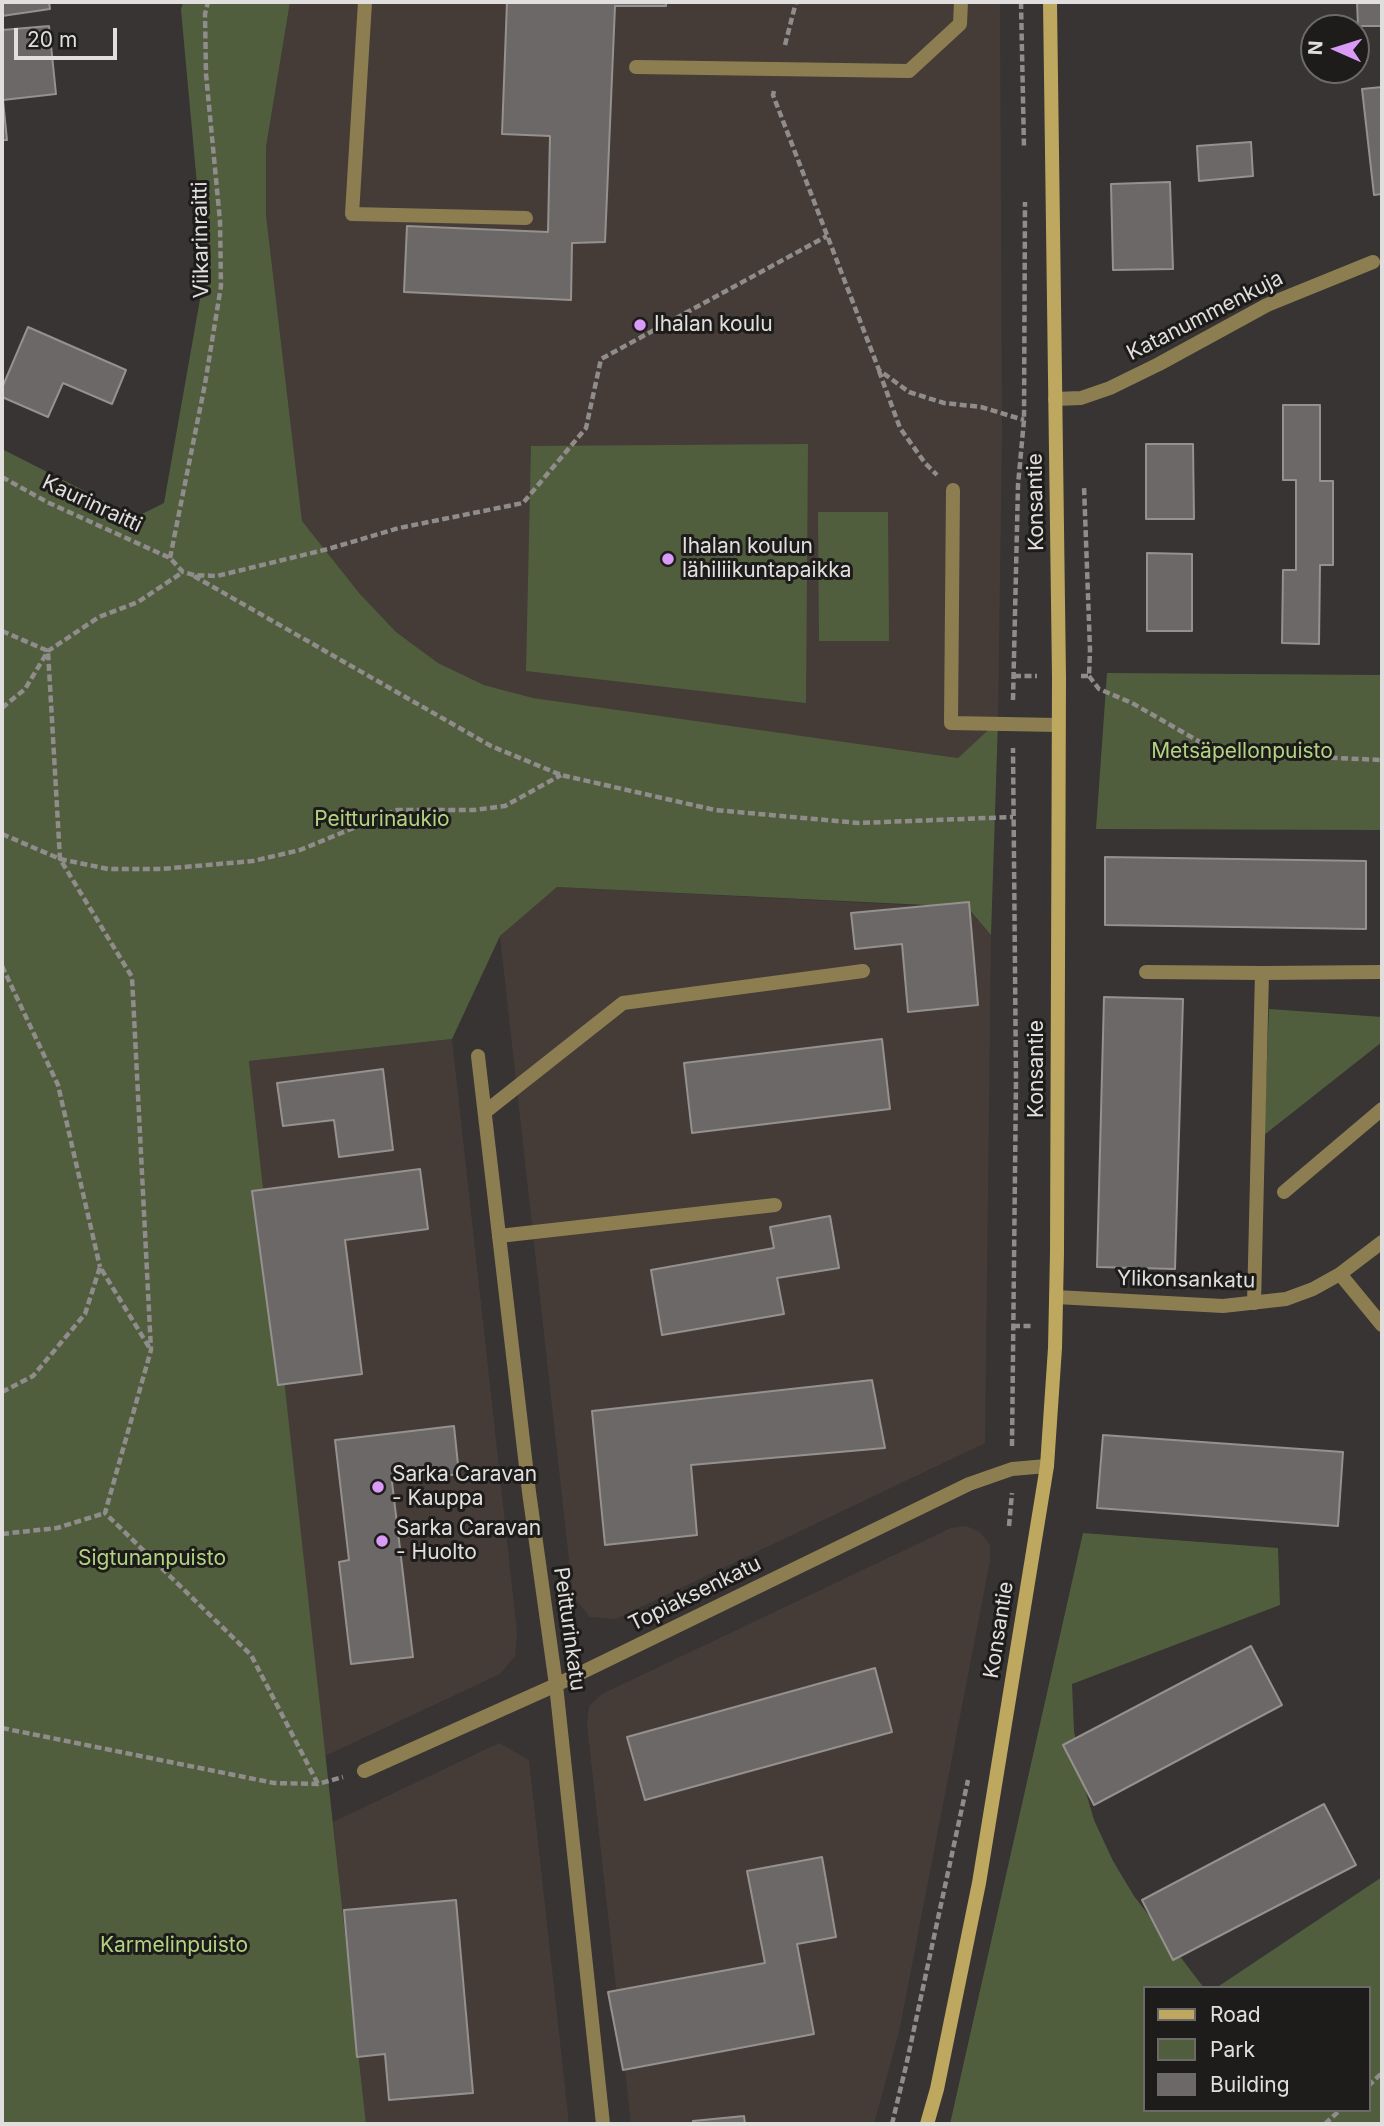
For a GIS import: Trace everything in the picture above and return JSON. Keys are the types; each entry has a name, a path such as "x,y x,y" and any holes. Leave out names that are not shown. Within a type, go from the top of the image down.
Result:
{"street":[{"path":"365,2 352,214 526,218"},
{"path":"636,67 909,71 960,24 961,2"},
{"name":"Konsantie","path":"928,2124 979,1883 1047,1466 1056,1297 1059,677 1050,2"},
{"name":"Katanummenkuja","path":"1055,398 1081,398 1110,388 1160,364 1267,305 1373,262"},
{"path":"953,490 951,723 1058,725"},
{"path":"485,1112 623,1003 863,971"},
{"path":"1146,972 1382,972"},
{"path":"1254,1303 1262,973"},
{"name":"Peitturinkatu","path":"478,1056 529,1492 556,1685 603,2124"},
{"path":"1284,1192 1382,1111"},
{"path":"499,1236 775,1205"},
{"name":"Ylikonsankatu","path":"1056,1297 1223,1306 1286,1298 1313,1289 1340,1275 1382,1242"},
{"path":"1340,1275 1382,1325"},
{"name":"Topiaksenkatu","path":"364,1772 556,1685 970,1484 1012,1469 1047,1466"}],"path":[{"name":"Viikarinraitti","path":"170,558 222,286 220,221 206,74 205,14 208,2"},
{"path":"796,2 773,95 900,428 925,463 953,490"},
{"path":"1021,2 1024,150"},
{"path":"1012,1429 1016,1080 1013,725 1018,485 1024,420 1025,191"},
{"path":"194,576 217,576 328,549 399,528 523,503 586,428 601,359 827,236"},
{"path":"879,370 909,392 944,403 981,407 1024,420"},
{"name":"Kaurinraitti","path":"2,477 47,502 170,558"},
{"path":"170,558 183,572 491,746 561,775 715,810 859,823 1013,817"},
{"path":"2,708 24,689 48,651 99,617 138,602 183,572"},
{"path":"2,631 48,651"},
{"path":"48,651 60,859 132,976 151,1350 105,1513"},
{"path":"1089,676 1099,689 1132,703 1200,742 1270,755 1382,760"},
{"path":"2,834 60,859 108,869 161,869 253,861 300,850 397,810 474,810 505,806 561,775"},
{"path":"2,966 58,1084 100,1268 151,1350"},
{"path":"2,1392 33,1376 85,1314 100,1268"},
{"path":"1009,1533 1012,1501"},
{"path":"2,1534 57,1528 105,1513"},
{"path":"105,1513 251,1655 318,1784"},
{"path":"2,1728 274,1783 318,1784 364,1772"},
{"path":"891,2124 970,1770"},
{"path":"1325,2124 1338,2112"}],"shaded area":[{"name":"Ihalan koulu","path":"290,2 1000,2 1002,434 998,721 958,758 533,698 484,685 438,663 396,632 360,594 302,521 266,215 266,147"},
{"path":"557,887 967,908 991,935 985,1443 616,1619 590,1617 573,1596 500,936"},
{"path":"452,1039 517,1632 515,1656 500,1674 325,1756 249,1061"},
{"path":"966,1526 980,1532 990,1545 990,1561 899,2032 874,2124 631,2124 587,1724 589,1706 602,1694 951,1528"},
{"path":"499,1743 529,1760 569,2124 366,2124 333,1822"}],"green space":[{"path":"183,2 290,2 266,147 266,215 302,521 360,594 396,632 438,663 484,685 533,698 958,758 998,721 991,935 967,907 557,887 500,936 452,1039 249,1061 366,2124 2,2124 2,449 136,517 164,503 205,271 181,10"},
{"name":"Ihalan koulun lähiliikuntapaikka","path":"808,444 806,703 526,671 531,446"},
{"path":"818,512 888,512 889,641 819,641"},
{"name":"Metsäpellonpuisto","path":"1107,673 1382,675 1382,830 1096,829"},
{"path":"1269,1009 1382,1017 1382,1042 1264,1135"},
{"path":"1083,1533 1278,1548 1280,1605 1072,1684 1074,1730 1081,1775 1094,1820 1113,1861 1134,1896 1202,1986 1142,1986 1142,2112 1370,2112 1370,1986 1219,1986 1382,1877 1382,2124 950,2124"}],"building":[{"path":"2,2 49,2 50,9 2,16"},
{"path":"507,2 666,2 666,6 615,6 605,242 572,243 571,300 404,292 407,226 548,232 550,136 502,134"},
{"path":"1357,2 1382,2 1382,26 1370,26 1370,14 1358,14"},
{"path":"49,26 56,94 3,100 7,140 2,140 2,30"},
{"path":"1382,87 1382,194 1374,195 1362,89"},
{"path":"1251,142 1253,176 1199,181 1197,146"},
{"path":"1170,182 1173,269 1113,270 1111,184"},
{"path":"28,327 126,370 112,404 63,383 48,417 2,397 2,388"},
{"path":"1283,405 1320,405 1320,481 1333,481 1333,565 1320,565 1319,644 1282,643 1283,570 1296,570 1296,480 1283,480"},
{"path":"1146,444 1193,444 1194,519 1146,519"},
{"path":"1147,553 1192,554 1192,631 1147,631"},
{"path":"1105,857 1366,861 1366,929 1105,925"},
{"path":"969,902 978,1005 908,1012 902,944 855,949 851,913"},
{"path":"1104,997 1183,999 1175,1269 1097,1267"},
{"path":"882,1039 890,1109 692,1133 684,1063"},
{"path":"383,1069 393,1150 339,1157 334,1120 283,1126 277,1083"},
{"path":"420,1169 428,1229 345,1240 362,1374 278,1385 252,1191"},
{"path":"830,1216 839,1268 777,1278 784,1314 662,1335 651,1270 774,1248 770,1227"},
{"path":"872,1380 885,1448 691,1465 697,1535 605,1545 592,1411"},
{"path":"454,1426 459,1474 392,1482 413,1657 351,1664 339,1562 349,1560 335,1440"},
{"path":"1103,1435 1343,1452 1338,1526 1097,1508"},
{"path":"1251,1646 1282,1705 1094,1805 1063,1745"},
{"path":"875,1668 892,1732 645,1800 627,1737"},
{"path":"1324,1804 1356,1865 1173,1960 1142,1900"},
{"path":"822,1857 836,1937 797,1944 814,2034 623,2070 608,1992 765,1963 747,1871"},
{"path":"456,1900 473,2093 389,2100 385,2054 357,2057 344,1910"},
{"path":"744,2116 745,2124 693,2124 693,2121"}],"place":[{"name":"Ihalan koulu","path":"640,325"},
{"name":"Ihalan koulun lähiliikuntapaikka","path":"668,559"},
{"name":"Sarka Caravan - Kauppa","path":"378,1487"},
{"name":"Sarka Caravan - Huolto","path":"382,1541"}],"park label":[{"name":"Peitturinaukio","path":"382,820"},
{"name":"Sigtunanpuisto","path":"152,1559"},
{"name":"Karmelinpuisto","path":"174,1946"}]}
